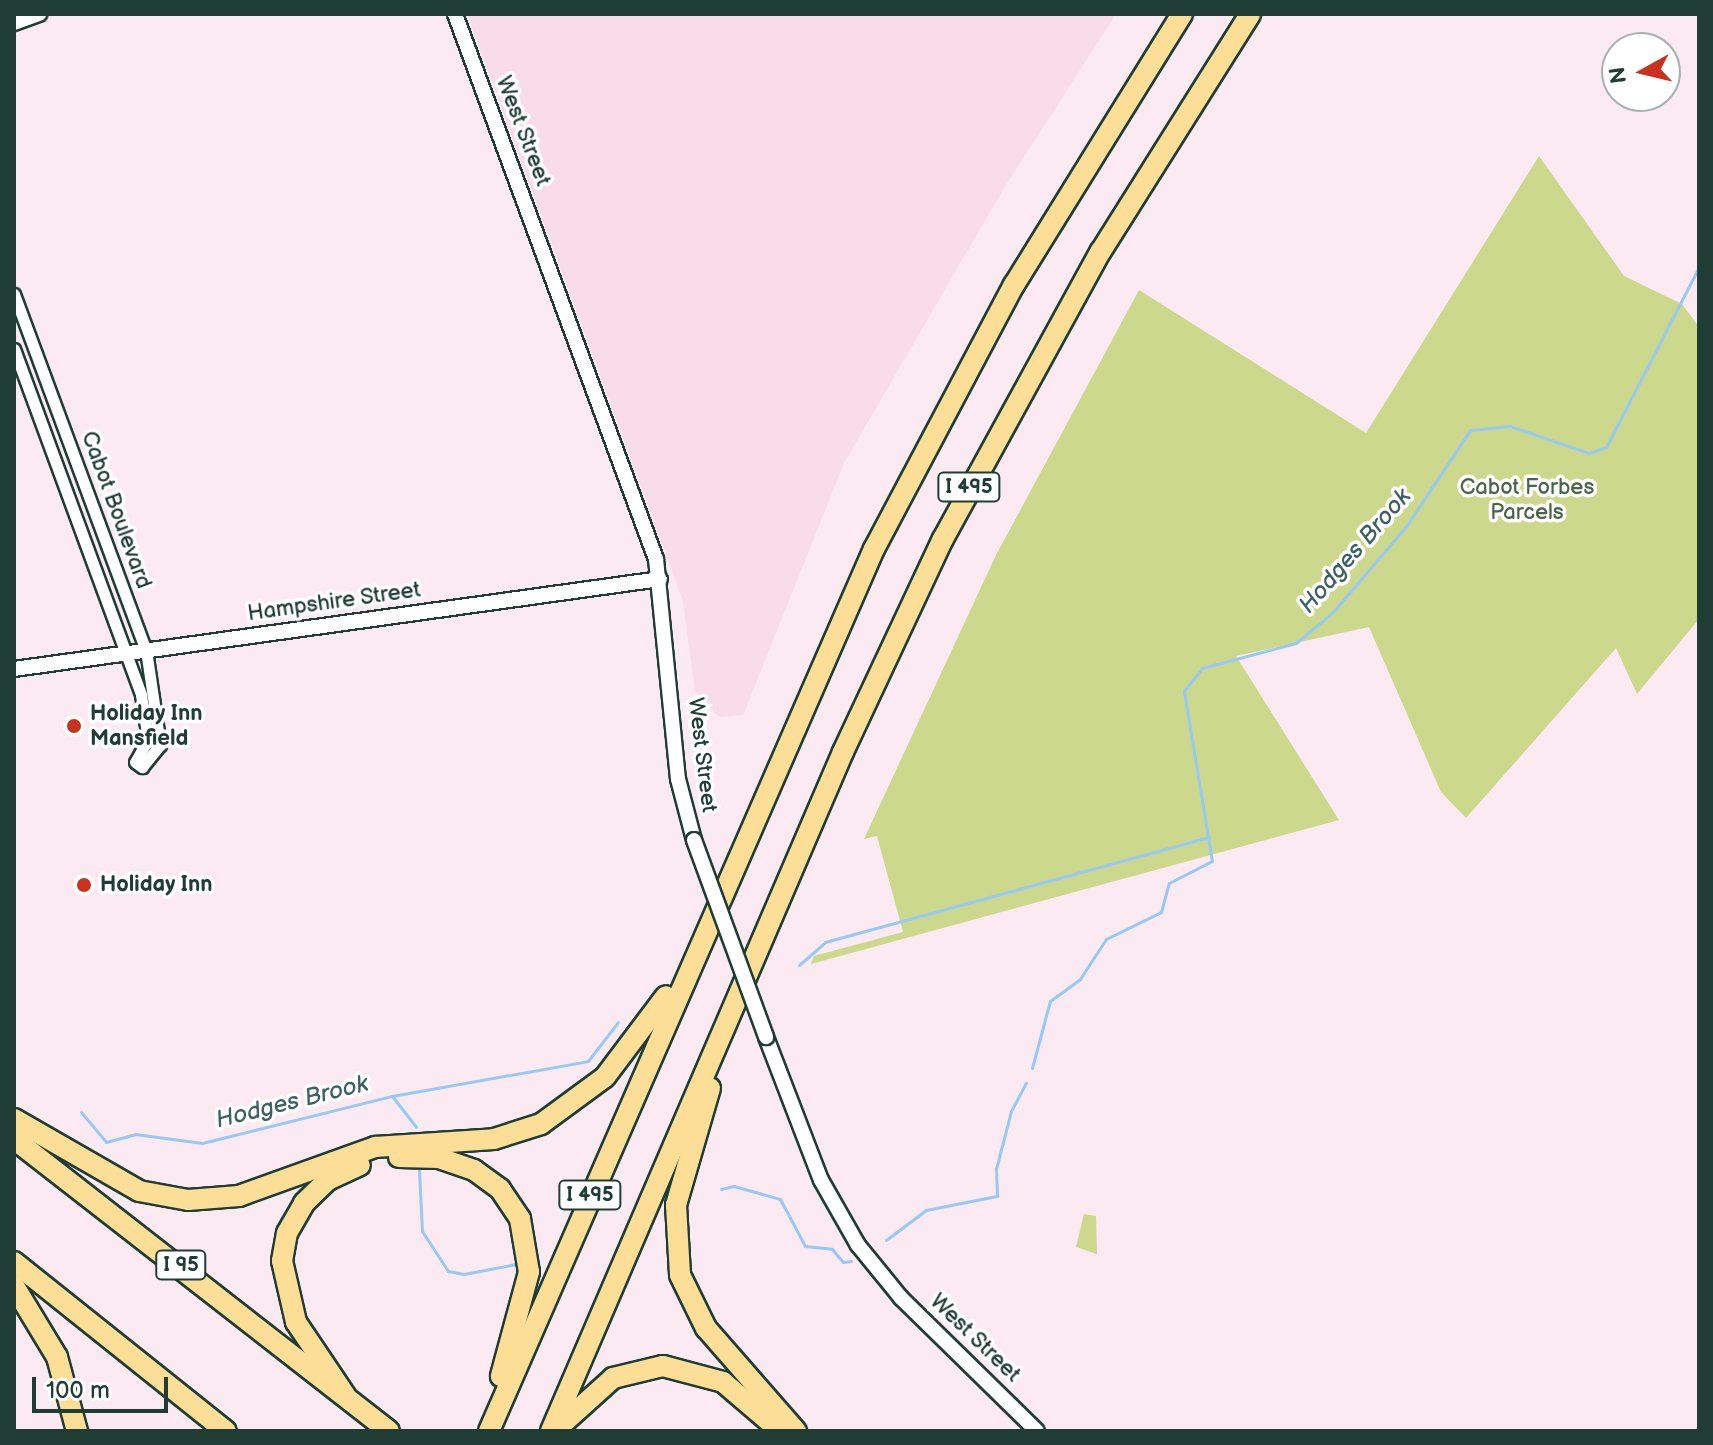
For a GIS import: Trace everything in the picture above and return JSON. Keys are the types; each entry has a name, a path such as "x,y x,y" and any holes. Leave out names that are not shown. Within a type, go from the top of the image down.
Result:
{"highway":[{"name":"I 495","path":"487,1431 817,672 930,438 1014,285 1182,14"},
{"name":"I 495","path":"551,1431 880,670 974,478 1101,251 1250,14"},
{"path":"14,1119 125,1185 188,1200 254,1191 375,1147 502,1137 548,1120 599,1083 691,960"},
{"path":"741,989 677,1198 675,1252 702,1323 796,1431"},
{"name":"I 95","path":"14,1139 389,1431"},
{"path":"345,1395 286,1296 282,1261 290,1226 314,1191 345,1171 395,1157 451,1161 479,1173 505,1195 528,1245 528,1279 487,1431"},
{"path":"14,1262 226,1431"},
{"path":"14,1286 54,1349 77,1431"},
{"path":"558,1431 602,1385 657,1366 723,1382 780,1431"}],"street":[{"path":"14,23 39,14"},
{"name":"West Street","path":"455,14 660,579 678,779 694,840 825,1190 858,1245 901,1298 1037,1431"},
{"name":"Cabot Boulevard","path":"14,294 146,650 160,745 142,767 135,762 148,739 128,653 14,349"},
{"name":"Hampshire Street","path":"14,669 660,579"},
{"path":"148,739 160,745"}],"shaded area":[{"path":"467,14 1116,14 1004,188 844,463 743,715 719,717 695,691 683,601"}],"green space":[{"name":"Cabot Forbes Parcels","path":"1539,156 1624,276 1682,304 1699,327 1699,619 1637,694 1616,648 1466,818 1441,792 1369,627 1236,656 1339,820 811,964 814,956 903,932 877,836 864,839 996,555 1139,290 1366,433"},
{"path":"1084,1214 1096,1216 1097,1254 1076,1247"}],"waterway":[{"name":"Hodges Brook","path":"1032,1068 1050,1001 1080,979 1106,939 1161,912 1169,883 1212,861 1184,691 1202,668 1296,643 1333,612 1407,525 1470,430 1510,426 1589,453 1606,447 1699,267"},
{"path":"799,965 825,942 1209,837"},
{"path":"392,1096 588,1061 618,1022"},
{"name":"Hodges Brook","path":"886,1240 926,1210 997,1196 996,1169 1011,1111 1026,1083"},
{"name":"Hodges Brook","path":"81,1112 106,1142 135,1134 202,1143 392,1096 416,1127"},
{"name":"Hodges Brook","path":"419,1170 422,1231 448,1271 464,1274 521,1263"},
{"name":"Hodges Brook","path":"721,1189 734,1186 780,1199 805,1246 832,1249 843,1262 851,1261"}],"place":[{"name":"Holiday Inn Mansfield","path":"74,726"},
{"name":"Holiday Inn","path":"84,885"}]}
